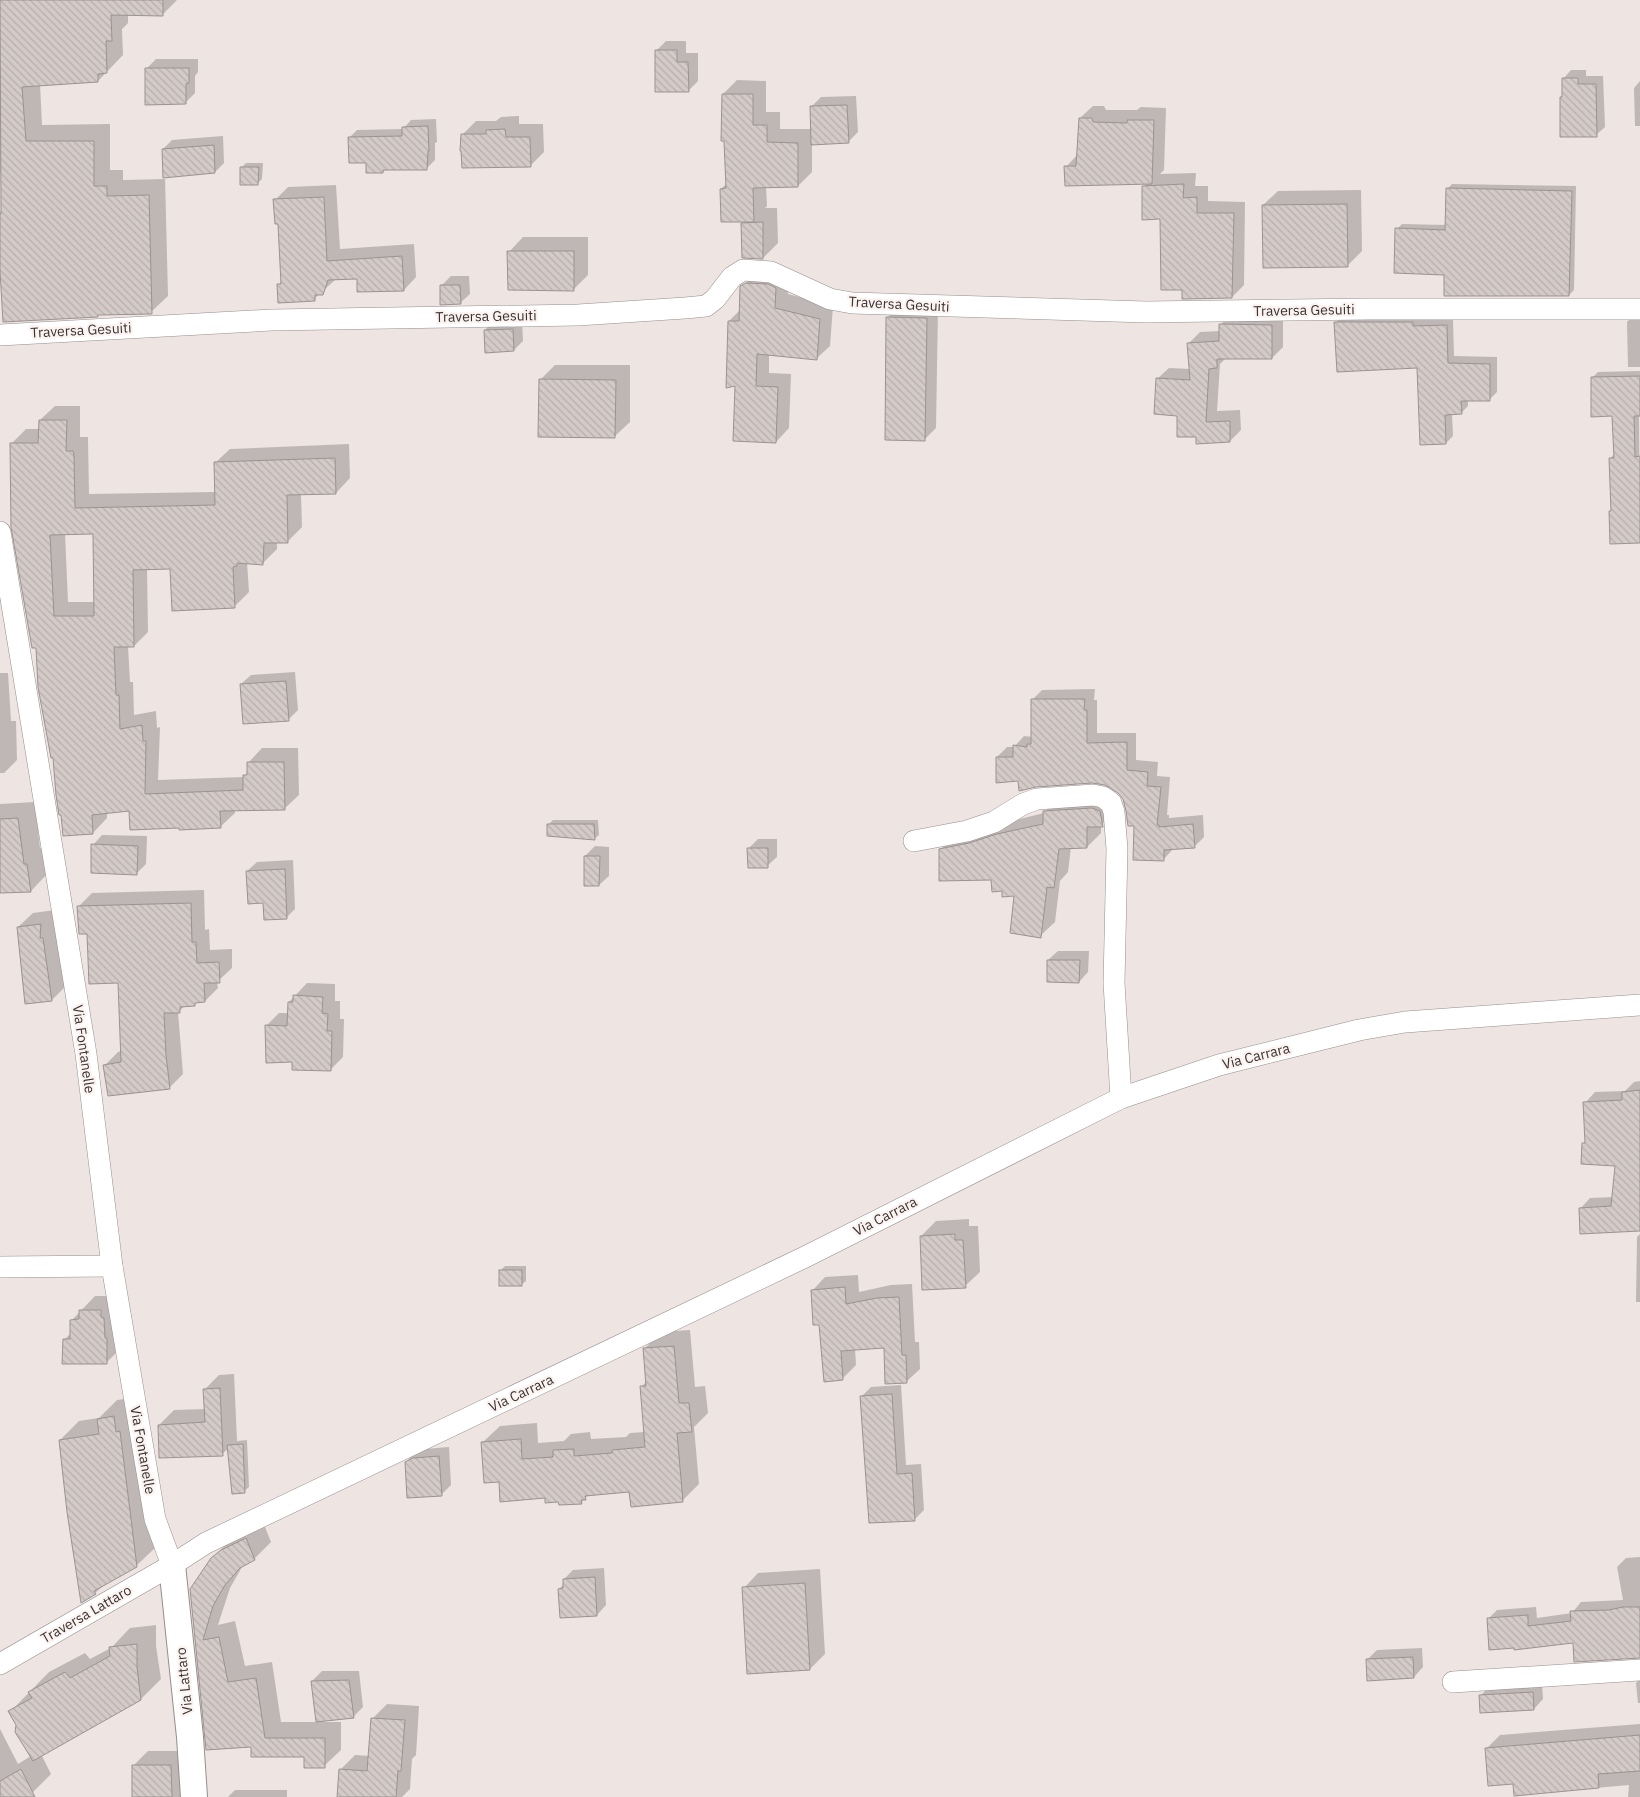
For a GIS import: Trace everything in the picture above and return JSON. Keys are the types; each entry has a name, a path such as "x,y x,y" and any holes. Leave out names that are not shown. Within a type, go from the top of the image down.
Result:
{"street":[{"name":"Traversa Gesuiti","path":"0,335 272,320 578,315 685,308 706,306 715,299 732,277 743,270 771,272 830,299 852,303 1146,312 1369,309 1640,309"},
{"name":"Via Fontanelle","path":"0,532 6,605 86,1054 112,1266 155,1519 172,1565"},
{"path":"914,842 967,831 994,822 1023,804 1037,798 1093,795 1103,797 1111,803 1114,812 1116,849 1114,983 1121,1098"},
{"name":"Via Carrara","path":"172,1565 206,1543 796,1261 1121,1098 1219,1065 1359,1030 1405,1022 1640,1005"},
{"path":"0,1267 112,1266"},
{"name":"Traversa Lattaro","path":"0,1664 172,1565"},
{"name":"Via Lattaro","path":"172,1565 190,1738 194,1797"},
{"path":"1453,1682 1640,1670"}],"building":[{"path":"0,0 163,0 163,16 111,15 112,41 106,41 107,73 98,74 98,82 22,87 26,141 94,141 94,186 107,186 107,196 149,195 152,314 98,315 98,317 3,322 0,271"},
{"path":"655,50 677,50 677,62 688,62 689,92 655,92"},
{"path":"145,68 189,68 189,83 186,84 186,104 145,105"},
{"path":"1562,78 1578,78 1578,84 1596,84 1597,137 1560,137"},
{"path":"722,94 753,94 753,125 767,125 767,142 798,143 798,187 753,188 754,222 721,222 720,189 726,188 724,141 721,141"},
{"path":"847,105 849,143 811,145 810,106"},
{"path":"1079,118 1092,118 1093,122 1127,123 1127,120 1154,120 1152,184 1065,186 1064,166 1076,166"},
{"path":"428,126 429,151 427,170 383,170 383,173 366,173 366,163 349,163 348,137 402,136 402,127"},
{"path":"505,129 506,137 530,137 531,167 462,168 461,134 486,134 486,130"},
{"path":"214,145 215,173 163,178 162,149"},
{"path":"240,167 259,167 258,185 240,185"},
{"path":"1184,184 1183,198 1197,197 1197,213 1234,213 1232,298 1182,299 1182,290 1161,290 1160,219 1142,220 1142,186"},
{"path":"1446,188 1572,191 1569,296 1444,296 1444,275 1394,273 1395,228 1445,230"},
{"path":"324,197 327,261 402,256 404,291 357,292 357,279 328,280 323,295 315,295 315,301 278,303 277,284 281,284 278,224 275,224 273,199"},
{"path":"1347,204 1348,267 1263,268 1262,205"},
{"path":"763,222 763,259 742,258 741,223"},
{"path":"507,251 574,251 574,291 508,290"},
{"path":"746,283 768,284 776,288 775,308 820,319 817,360 757,354 756,386 778,387 776,443 733,441 735,386 726,388 728,321 739,321 740,286"},
{"path":"440,285 460,285 461,304 440,305"},
{"path":"886,317 927,318 925,441 885,440"},
{"path":"1334,322 1413,322 1413,326 1447,325 1448,363 1490,364 1490,401 1461,401 1462,414 1445,415 1446,444 1420,445 1417,368 1337,372"},
{"path":"1219,324 1272,325 1272,359 1217,359 1217,368 1209,369 1206,422 1230,421 1230,442 1196,444 1196,437 1177,437 1177,416 1154,414 1156,378 1190,380 1187,343 1219,341"},
{"path":"513,329 514,351 485,353 484,330"},
{"path":"1640,376 1640,416 1634,416 1635,457 1640,456 1640,543 1610,544 1609,458 1614,458 1612,416 1591,417 1591,377"},
{"path":"539,379 616,380 615,438 538,437"},
{"path":"39,420 67,420 66,451 73,451 74,455 75,508 215,505 214,462 335,458 336,494 287,495 288,543 264,543 263,565 237,563 237,566 233,567 235,608 172,611 170,569 133,570 134,647 114,647 116,695 119,695 120,729 142,725 143,741 146,741 145,794 243,790 243,775 247,775 247,762 284,762 285,810 220,811 221,828 179,830 179,828 130,830 129,811 92,815 93,834 63,836 61,815 59,815 56,795 53,758 51,758 38,687 36,648 32,648 11,527 10,443 38,443","holes":["93,534 94,616 54,616 50,535"]},
{"path":"286,681 289,721 243,724 240,684"},
{"path":"1031,699 1085,699 1087,743 1127,742 1127,770 1148,772 1147,786 1161,787 1157,825 1159,827 1193,824 1195,848 1164,850 1164,861 1133,860 1134,826 1128,826 1123,799 1118,793 1105,785 1092,783 1036,787 1019,791 1018,781 996,783 996,757 1013,757 1013,745 1027,747 1027,744 1031,744"},
{"path":"1092,808 1100,811 1103,827 1087,827 1087,848 1059,849 1054,888 1047,887 1041,938 1010,933 1014,896 1002,897 1002,891 992,892 991,880 939,881 939,849 1043,824 1043,811"},
{"path":"18,818 24,864 27,864 31,892 0,893 0,819"},
{"path":"547,824 594,824 595,840 547,836"},
{"path":"91,844 138,846 137,875 91,873"},
{"path":"747,848 768,848 768,868 748,868"},
{"path":"584,856 600,856 599,886 584,886"},
{"path":"285,869 287,919 264,920 263,903 248,904 246,871"},
{"path":"191,903 192,942 196,942 197,963 219,962 220,983 204,983 205,1002 195,1003 195,1006 180,1007 180,1013 164,1013 170,1089 108,1096 103,1065 121,1062 118,983 89,984 87,934 79,934 77,906"},
{"path":"41,924 40,938 43,938 52,1001 25,1004 17,927"},
{"path":"1047,960 1080,960 1079,983 1047,982"},
{"path":"293,995 323,997 322,1013 328,1014 327,1031 332,1031 331,1071 292,1070 292,1062 266,1063 265,1025 287,1026 288,1002 293,1002"},
{"path":"1640,1090 1640,1231 1580,1234 1579,1208 1611,1206 1615,1166 1581,1164 1582,1143 1585,1143 1583,1102 1622,1100 1622,1092"},
{"path":"955,1234 955,1240 963,1240 966,1288 922,1290 920,1236"},
{"path":"499,1270 522,1270 522,1286 499,1286"},
{"path":"845,1287 846,1304 877,1298 899,1297 902,1355 906,1355 907,1383 885,1384 884,1348 841,1351 843,1380 824,1382 819,1325 813,1325 811,1290"},
{"path":"79,1310 101,1310 101,1317 104,1318 105,1338 107,1338 107,1364 62,1364 63,1339 70,1339 70,1320 79,1319"},
{"path":"674,1346 679,1403 689,1403 692,1432 677,1433 683,1502 631,1507 629,1492 585,1496 586,1500 581,1500 582,1504 559,1505 558,1502 545,1503 545,1498 500,1502 499,1482 484,1483 481,1442 521,1439 522,1459 553,1457 553,1450 574,1449 574,1456 612,1453 612,1450 645,1447 640,1386 646,1386 643,1348"},
{"path":"220,1388 223,1456 159,1458 158,1425 205,1422 203,1389"},
{"path":"892,1394 897,1474 912,1473 915,1521 869,1523 860,1396"},
{"path":"114,1416 116,1432 120,1431 137,1567 94,1591 96,1594 81,1603 67,1512 59,1440 99,1434 97,1419"},
{"path":"243,1444 245,1493 232,1494 227,1445"},
{"path":"439,1456 442,1496 407,1498 405,1462 413,1458"},
{"path":"246,1538 255,1560 240,1568 225,1585 213,1606 203,1640 219,1637 228,1682 256,1678 265,1738 325,1738 325,1768 304,1768 304,1757 251,1757 251,1747 206,1750 190,1589 211,1558 221,1550"},
{"path":"595,1577 597,1616 560,1618 558,1589 563,1588 563,1579"},
{"path":"805,1583 810,1670 747,1674 742,1587"},
{"path":"1623,1607 1640,1607 1640,1658 1574,1662 1573,1643 1514,1650 1514,1648 1489,1650 1487,1618 1528,1615 1528,1626 1571,1621 1570,1611 1609,1610"},
{"path":"137,1644 137,1667 141,1700 33,1761 15,1732 16,1725 8,1711 32,1698 28,1692 65,1672 70,1678 110,1656 109,1647"},
{"path":"1413,1657 1414,1678 1367,1681 1366,1659"},
{"path":"349,1680 354,1718 316,1722 311,1681"},
{"path":"1533,1692 1534,1710 1480,1713 1479,1695"},
{"path":"371,1718 405,1720 401,1771 398,1771 396,1797 337,1797 339,1769 367,1771"},
{"path":"1640,1735 1640,1771 1598,1774 1599,1788 1514,1796 1513,1784 1488,1786 1485,1748"},
{"path":"132,1765 171,1765 172,1797 132,1797"},
{"path":"21,1769 35,1797 0,1797 0,1781"}]}
